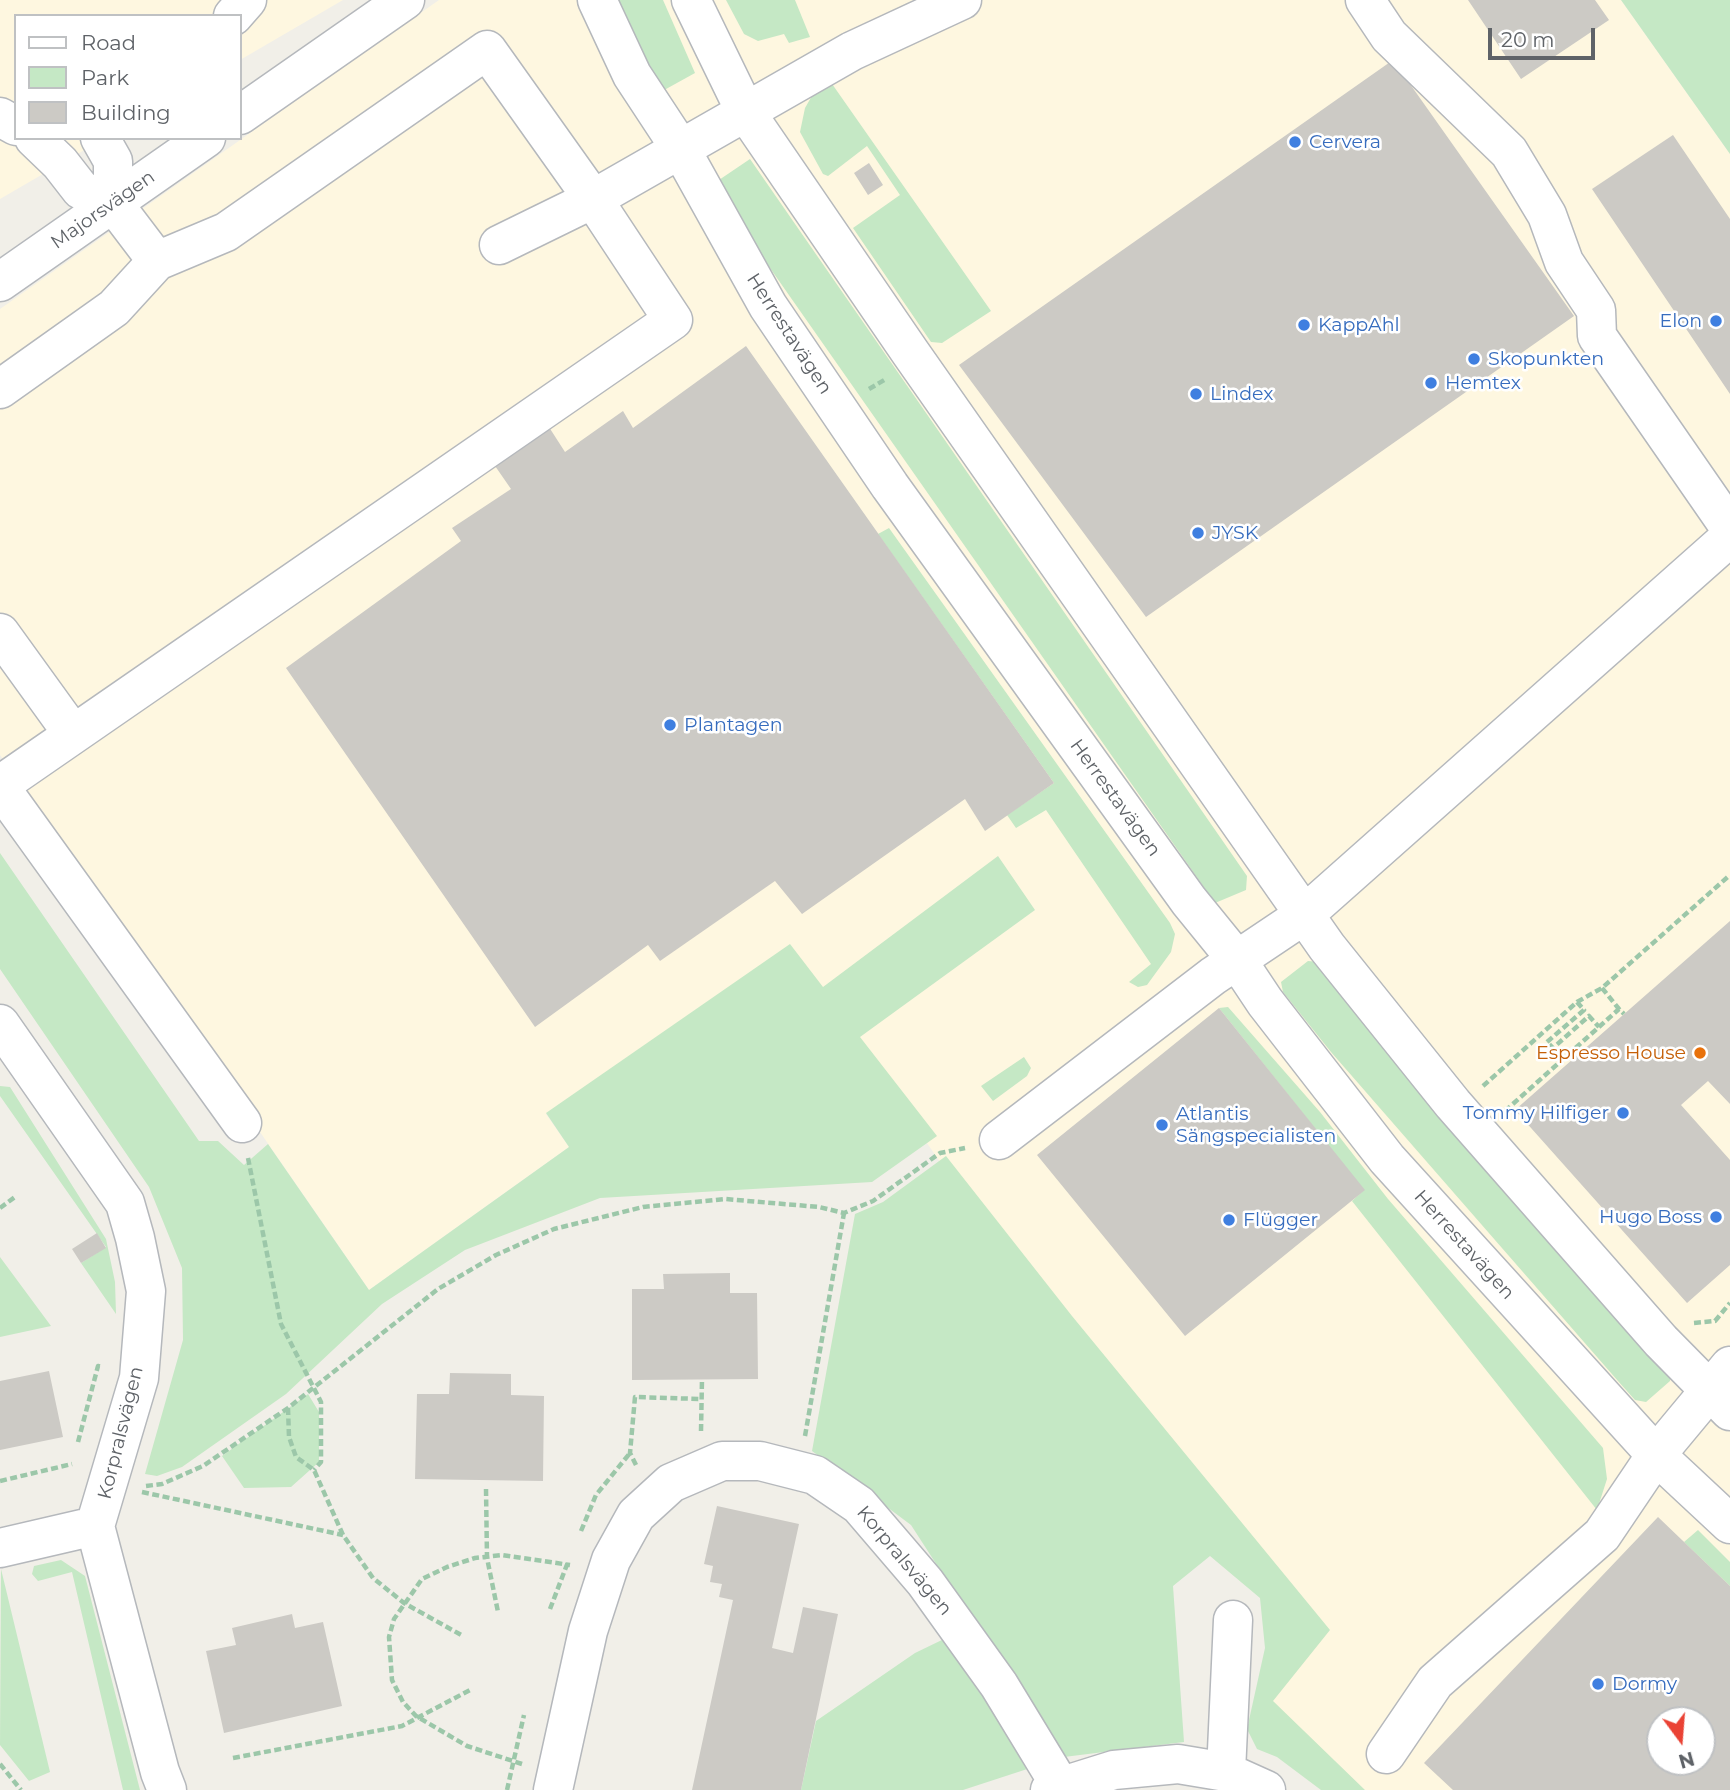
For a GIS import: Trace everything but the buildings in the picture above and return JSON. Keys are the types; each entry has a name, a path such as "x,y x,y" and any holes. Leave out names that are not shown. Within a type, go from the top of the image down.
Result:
{"street":[{"path":"235,14 247,0"},
{"path":"242,114 405,0"},
{"name":"Herrestavägen","path":"597,0 632,75 680,148 768,306 883,476 1189,901 1237,960 1265,1002 1387,1159 1656,1455 1730,1524"},
{"path":"691,0 746,111 909,352 1304,915 1453,1104 1661,1341 1723,1389 1656,1455 1602,1535 1435,1682 1386,1754"},
{"path":"499,245 593,199 852,51 962,0"},
{"path":"1365,0 1389,36 1509,152 1547,215 1564,262 1596,310 1597,336 1730,528"},
{"path":"0,389 65,340 114,308 156,261 226,232 486,50 593,199 673,320 0,786 242,1123"},
{"path":"36,140 60,163 81,190 113,203 156,261"},
{"path":"101,140 113,161 113,203"},
{"name":"Majorsvägen","path":"0,282 203,140"},
{"path":"999,1140 1237,960 1304,915 1730,537"},
{"path":"0,633 73,734"},
{"name":"Korpralsvägen","path":"0,1024 125,1203 146,1291 139,1378 95,1526 167,1790"},
{"name":"Korpralsvägen","path":"555,1782 588,1631 611,1560 636,1515 671,1483 722,1461 760,1461 815,1475 859,1505 925,1582 999,1685 1056,1788"},
{"path":"0,1548 95,1526"},
{"path":"1226,1772 1233,1619"},
{"path":"1056,1788 1114,1770 1178,1764 1226,1772 1266,1790"}],"path":[{"path":"860,395 895,372"},
{"path":"1475,1093 1577,1002 1602,988 1730,875"},
{"path":"1602,988 1624,1014"},
{"path":"1577,1002 1584,1010 1547,1042 1553,1048 1590,1016 1598,1027"},
{"path":"1518,1099 1619,1009"},
{"path":"242,1123 281,1324 321,1402 321,1462 314,1470"},
{"path":"344,1535 129,1489 162,1483 203,1466 288,1408 438,1289 496,1255 554,1229 643,1208 725,1199 819,1207 844,1213 873,1201 940,1153 999,1140"},
{"path":"0,1208 15,1197"},
{"path":"799,1471 844,1213"},
{"path":"1714,1321 1730,1303"},
{"path":"0,1481 71,1466 98,1366 113,1368"},
{"path":"699,1471 702,1379"},
{"path":"652,1500 630,1453 635,1397 701,1399"},
{"path":"288,1408 289,1437 296,1457 314,1470 344,1535 373,1577 404,1603 463,1636"},
{"path":"486,1489 487,1558 498,1612"},
{"path":"555,1782 512,1761 467,1746 416,1716 403,1702 391,1680 389,1637 404,1603 422,1579 456,1564 502,1555 567,1564 605,1576"},
{"path":"233,1758 402,1726 416,1716 470,1690"},
{"path":"507,1790 524,1715"},
{"path":"0,1764 21,1790"}],"shaded area":[{"path":"0,0 343,0 242,59 242,14 14,14 14,140 102,140 0,199"},
{"path":"439,0 1621,0 1730,154 1730,1790 1336,1790 1257,1724 1314,1620 938,1159 790,945 546,1114 569,1147 369,1290 0,755 0,309"}],"green space":[{"path":"618,0 663,0 695,73 657,94"},
{"path":"726,0 795,0 810,37 789,43 784,34 758,41 744,34"},
{"path":"1621,0 1730,0 1730,154"},
{"path":"830,81 991,311 942,343 931,342 853,228 900,195 867,146 828,176 823,174 800,132 805,108 817,87"},
{"path":"750,159 1247,876 1246,890 1215,903 716,191 716,182"},
{"path":"889,528 1170,923 1175,934 1171,952 1147,985 1138,987 1129,982 1151,964 1046,810 1016,828 1007,815 1054,783 878,534"},
{"path":"0,853 199,1141 218,1141 244,1165 268,1144 369,1290 569,1147 546,1113 790,944 823,987 998,856 1035,910 860,1037 937,1136 872,1182 600,1198 465,1250 382,1304 286,1394 182,1467 157,1476 145,1474 183,1340 182,1268 149,1187 0,969"},
{"path":"1308,961 1320,962 1670,1370 1670,1381 1646,1402 1635,1400 1618,1381 1331,1052 1283,992 1281,982"},
{"path":"1228,1007 1320,1112 1388,1199 1603,1448 1607,1479 1597,1510 1352,1201 1364,1190 1219,1008"},
{"path":"1024,1057 1031,1068 1027,1076 993,1101 981,1086"},
{"path":"0,1086 10,1087 106,1239 115,1282 116,1314 81,1263 106,1247 0,1096"},
{"path":"946,1156 1072,1316 1330,1630 1273,1701 1365,1790 1321,1790 1277,1757 1257,1749 1247,1729 1265,1648 1260,1598 1210,1556 1173,1586 1184,1742 1064,1757 963,1790 801,1790 816,1721 915,1653 975,1624 911,1525 812,1451 855,1214 883,1202"},
{"path":"0,1257 51,1326 0,1337"},
{"path":"308,1394 319,1412 319,1462 291,1487 244,1488 222,1456"},
{"path":"1698,1530 1730,1562 1730,1586 1684,1542"},
{"path":"61,1560 85,1576 140,1790 123,1790 72,1572 38,1581 32,1574 34,1566"},
{"path":"1,1569 50,1772 29,1781 0,1745"}],"place":[{"name":"Cervera","path":"1295,142"},
{"name":"Elon","path":"1716,321"},
{"name":"KappAhl","path":"1304,325"},
{"name":"Skopunkten","path":"1474,359"},
{"name":"Hemtex","path":"1431,383"},
{"name":"Lindex","path":"1196,394"},
{"name":"JYSK","path":"1198,533"},
{"name":"Plantagen","path":"670,725"},
{"name":"Espresso House","path":"1700,1053"},
{"name":"Tommy Hilfiger","path":"1623,1113"},
{"name":"Atlantis Sängspecialisten","path":"1162,1125"},
{"name":"Hugo Boss","path":"1716,1217"},
{"name":"Flügger","path":"1229,1220"},
{"name":"Dormy","path":"1598,1684"}]}
